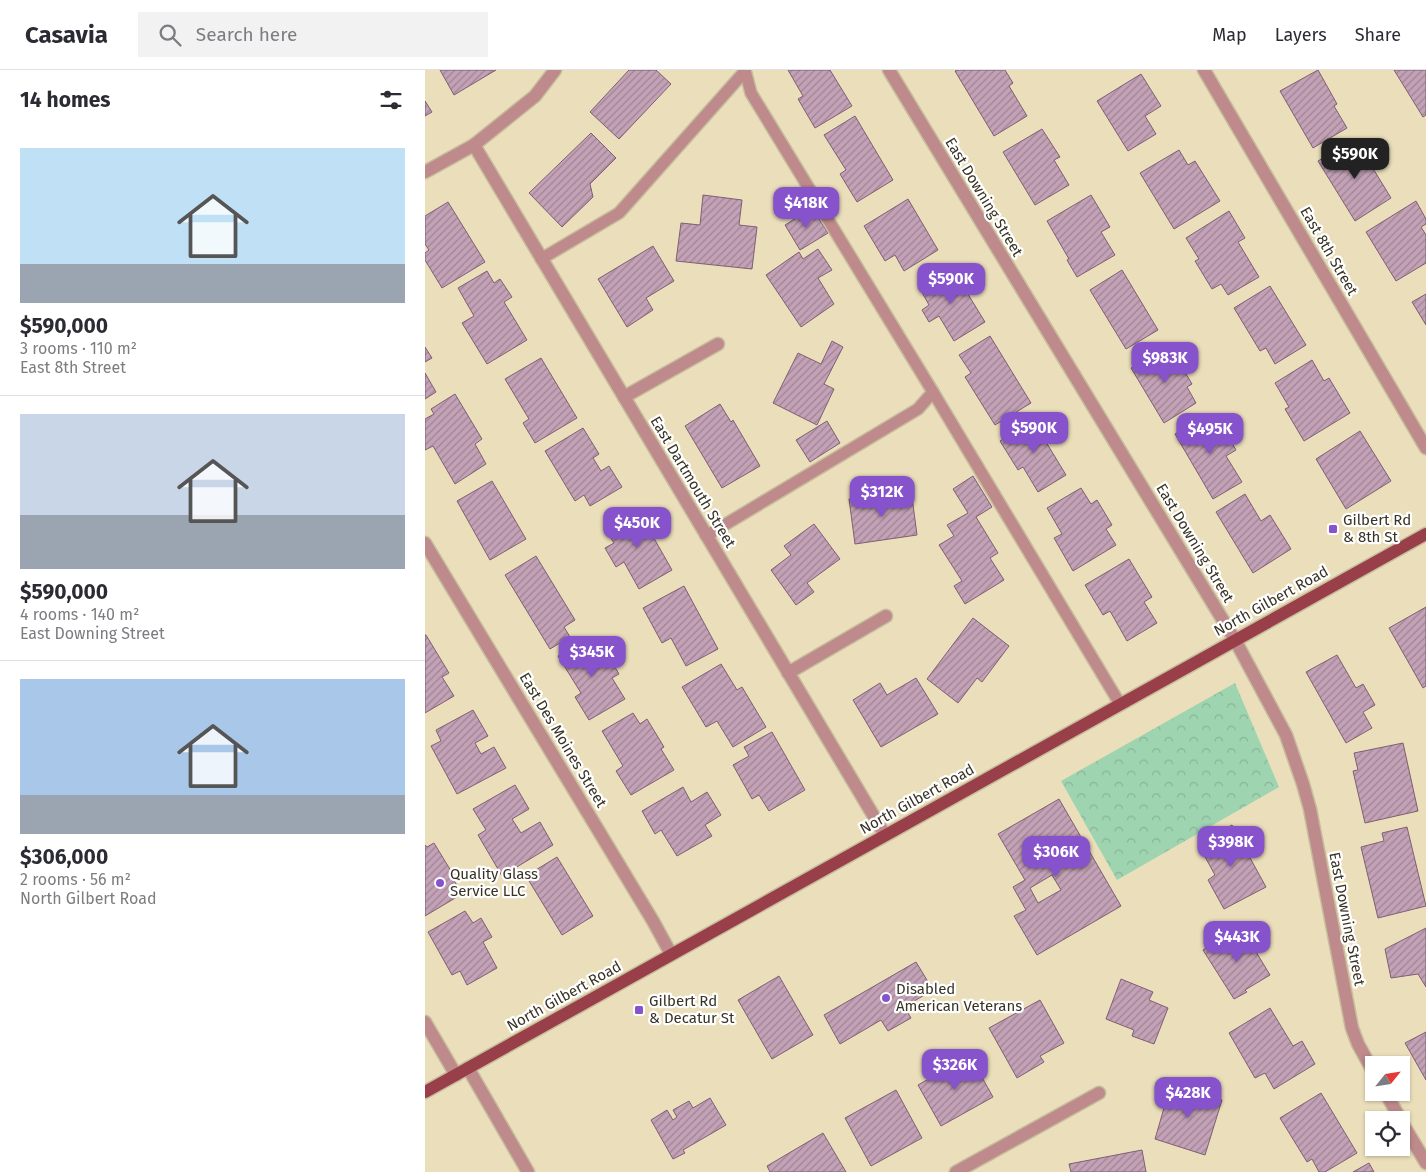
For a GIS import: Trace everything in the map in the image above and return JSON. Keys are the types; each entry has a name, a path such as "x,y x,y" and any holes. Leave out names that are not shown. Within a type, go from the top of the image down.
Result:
{"main road":[{"name":"North Gilbert Road","path":"425,1092 1426,534"}],"street":[{"path":"425,172 473,145 535,96 555,70"},
{"name":"East Downing Street","path":"889,70 1235,640 1285,735 1301,776 1310,809 1352,1028 1365,1057"},
{"name":"East 8th Street","path":"1205,70 1426,448"},
{"name":"East Dartmouth Street","path":"473,145 885,835"},
{"path":"624,397 718,344"},
{"name":"East Des Moines Street","path":"425,543 653,921 671,954"},
{"path":"788,673 886,616"},
{"path":"425,1022 456,1074"},
{"path":"468,1068 528,1172"},
{"path":"956,1172 1099,1093"},
{"path":"1410,1136 1426,1164"}],"lane":[{"path":"541,259 619,214 745,70"},
{"path":"745,70 751,93 1120,704"},
{"path":"706,536 918,409 933,392"}],"green space":[{"path":"1235,683 1279,787 1117,880 1061,781"}],"building":[{"path":"440,70 496,70 454,95"},
{"path":"629,70 656,70 671,84 619,139 590,112"},
{"path":"788,70 830,70 852,106 815,128 798,99 803,96"},
{"path":"1005,70 1013,83 1009,86 1027,116 994,136 955,71"},
{"path":"1318,70 1337,104 1334,106 1347,128 1313,148 1280,91"},
{"path":"1394,70 1426,70 1426,115 1423,117"},
{"path":"1141,74 1161,106 1145,116 1156,134 1128,151 1097,101"},
{"path":"425,101 432,112 425,116"},
{"path":"855,116 893,180 857,202 840,174 846,170 824,135"},
{"path":"1042,129 1060,157 1054,160 1069,185 1035,205 1003,152"},
{"path":"591,133 616,158 590,184 593,197 562,227 529,193"},
{"path":"1355,139 1391,198 1355,221 1318,161"},
{"path":"1179,150 1188,165 1195,161 1220,201 1174,229 1140,173"},
{"path":"703,195 742,200 739,225 757,227 752,269 676,261 681,223 700,225"},
{"path":"1091,195 1110,227 1101,232 1115,255 1077,277 1047,221"},
{"path":"908,199 938,250 904,271 895,255 885,261 864,226"},
{"path":"1416,201 1426,219 1426,224 1421,227 1426,235 1426,263 1396,281 1366,232"},
{"path":"448,202 485,262 442,288 425,260 425,253 429,250 425,244 425,216"},
{"path":"812,208 828,233 800,250 785,225"},
{"path":"1229,211 1245,238 1238,242 1259,277 1228,295 1221,284 1212,289 1195,261 1199,259 1186,238"},
{"path":"653,246 674,281 646,298 653,310 627,327 598,279"},
{"path":"818,249 832,270 818,278 834,304 801,327 766,275 799,252 803,259"},
{"path":"952,268 985,322 954,341 939,316 929,322 922,310 929,305 919,287"},
{"path":"1122,270 1158,330 1126,349 1090,290"},
{"path":"487,271 494,283 500,279 512,297 504,302 527,340 487,364 462,323 474,316 458,288"},
{"path":"1270,286 1306,345 1275,364 1266,348 1260,351 1234,308"},
{"path":"1426,294 1426,325 1412,302"},
{"path":"990,336 1031,403 995,425 965,377 971,373 959,355"},
{"path":"832,341 843,347 824,384 834,389 817,425 773,403 798,353 821,364"},
{"path":"1169,345 1192,384 1187,387 1196,403 1164,423 1131,368"},
{"path":"425,347 432,358 425,362"},
{"path":"541,358 577,418 535,443 523,423 529,419 505,379"},
{"path":"1312,360 1324,381 1329,378 1350,413 1304,441 1285,409 1289,407 1275,383"},
{"path":"425,373 436,392 425,399"},
{"path":"455,394 482,439 475,444 486,464 455,484 433,446 425,450 425,419 434,414 431,409"},
{"path":"720,404 731,422 733,420 760,466 722,488 685,426"},
{"path":"1040,416 1050,433 1043,437 1066,475 1038,492 1023,467 1018,470 1000,441"},
{"path":"1206,416 1212,427 1220,423 1236,450 1226,456 1242,482 1213,499 1175,434"},
{"path":"827,421 840,443 810,462 796,440"},
{"path":"583,428 599,454 593,458 601,471 609,466 622,487 590,506 584,495 575,501 545,451"},
{"path":"1360,431 1391,481 1346,509 1316,459"},
{"path":"973,476 992,507 976,517 998,553 990,558 1004,580 965,604 954,586 962,581 939,545 954,536 947,525 968,513 953,489"},
{"path":"492,481 526,539 490,560 457,501"},
{"path":"1081,488 1091,504 1097,500 1112,525 1106,529 1116,545 1073,571 1054,538 1062,534 1047,508"},
{"path":"893,493 894,499 912,497 917,535 855,544 849,499"},
{"path":"1245,494 1261,521 1270,515 1291,549 1253,573 1216,512"},
{"path":"640,509 672,570 639,589 624,562 616,567 605,548 614,543 605,529"},
{"path":"814,524 840,559 807,583 814,592 796,605 771,570 791,555 784,546"},
{"path":"536,556 575,620 564,627 570,637 550,649 505,575"},
{"path":"1129,559 1152,597 1144,602 1157,623 1127,641 1110,611 1103,615 1085,585"},
{"path":"684,586 718,649 686,666 671,638 662,643 643,608"},
{"path":"1426,607 1426,686 1423,688 1389,628"},
{"path":"973,618 1009,646 982,682 977,678 958,703 927,679"},
{"path":"425,635 449,673 442,677 454,696 425,713"},
{"path":"587,638 593,648 601,644 619,674 612,678 625,699 589,720 575,697 581,693 558,656"},
{"path":"1337,655 1356,688 1363,684 1375,705 1363,712 1372,728 1346,743 1306,672"},
{"path":"721,664 737,690 742,687 766,727 733,747 717,721 706,727 682,687"},
{"path":"916,678 938,714 881,747 853,700 880,683 887,695"},
{"path":"473,710 488,736 475,743 481,754 494,747 506,768 457,794 431,746 441,741 436,730"},
{"path":"633,713 640,724 647,719 664,747 661,749 674,770 631,795 616,771 623,766 602,731"},
{"path":"772,732 805,790 769,811 759,795 752,799 733,765 749,756 744,747"},
{"path":"1403,743 1418,811 1365,823 1353,771 1358,770 1354,753"},
{"path":"515,785 529,809 512,819 521,833 540,822 553,845 502,876 478,835 486,830 473,809"},
{"path":"683,787 691,802 707,792 721,815 705,825 712,836 677,856 661,830 655,834 642,811"},
{"path":"1059,799 1121,906 1037,955 1014,916 1026,910 1013,887 1025,880 998,834","holes":["1052,875 1061,890 1038,903 1030,888"]},
{"path":"1232,825 1266,887 1224,909 1208,880 1215,875 1198,844"},
{"path":"1407,827 1426,906 1378,918 1361,847 1384,841 1382,833"},
{"name":"Quality Glass Service LLC","path":"434,843 462,894 425,916 425,845 427,847"},
{"path":"557,857 593,916 562,935 526,876"},
{"path":"465,911 473,923 481,918 492,937 483,942 497,968 467,985 460,971 452,975 428,932"},
{"path":"1241,927 1270,975 1234,999 1203,950"},
{"path":"1426,928 1426,987 1418,974 1391,978 1385,949"},
{"name":"Disabled American Veterans","path":"916,962 933,990 904,1007 911,1018 888,1031 881,1020 840,1044 824,1015"},
{"path":"779,976 813,1035 772,1059 738,1000"},
{"path":"1121,979 1153,992 1149,1000 1168,1008 1154,1044 1132,1036 1134,1030 1106,1019"},
{"path":"1040,1000 1064,1043 1040,1056 1044,1062 1017,1078 989,1028"},
{"path":"1270,1008 1293,1046 1302,1041 1315,1064 1274,1089 1265,1073 1255,1078 1229,1033"},
{"path":"1426,1032 1426,1080 1405,1043"},
{"path":"970,1056 993,1097 941,1126 918,1085"},
{"path":"1171,1084 1222,1100 1205,1155 1155,1139"},
{"path":"896,1090 922,1138 871,1166 845,1118"},
{"path":"1321,1093 1357,1153 1325,1172 1319,1172 1312,1159 1307,1162 1280,1118"},
{"path":"710,1098 726,1125 683,1150 685,1153 673,1159 651,1120 667,1110 673,1120 677,1117 673,1110 689,1101 693,1108"},
{"path":"823,1133 846,1172 770,1172 767,1166"},
{"path":"1142,1150 1146,1172 1071,1172 1069,1164"},
{"path":"1369,1163 1374,1172 1353,1172"}],"place":[{"name":"Gilbert Rd & 8th St","path":"1333,529"},
{"name":"Quality Glass Service LLC","path":"440,883"},
{"name":"Disabled American Veterans","path":"886,998"},
{"name":"Gilbert Rd & Decatur St","path":"639,1010"}]}
